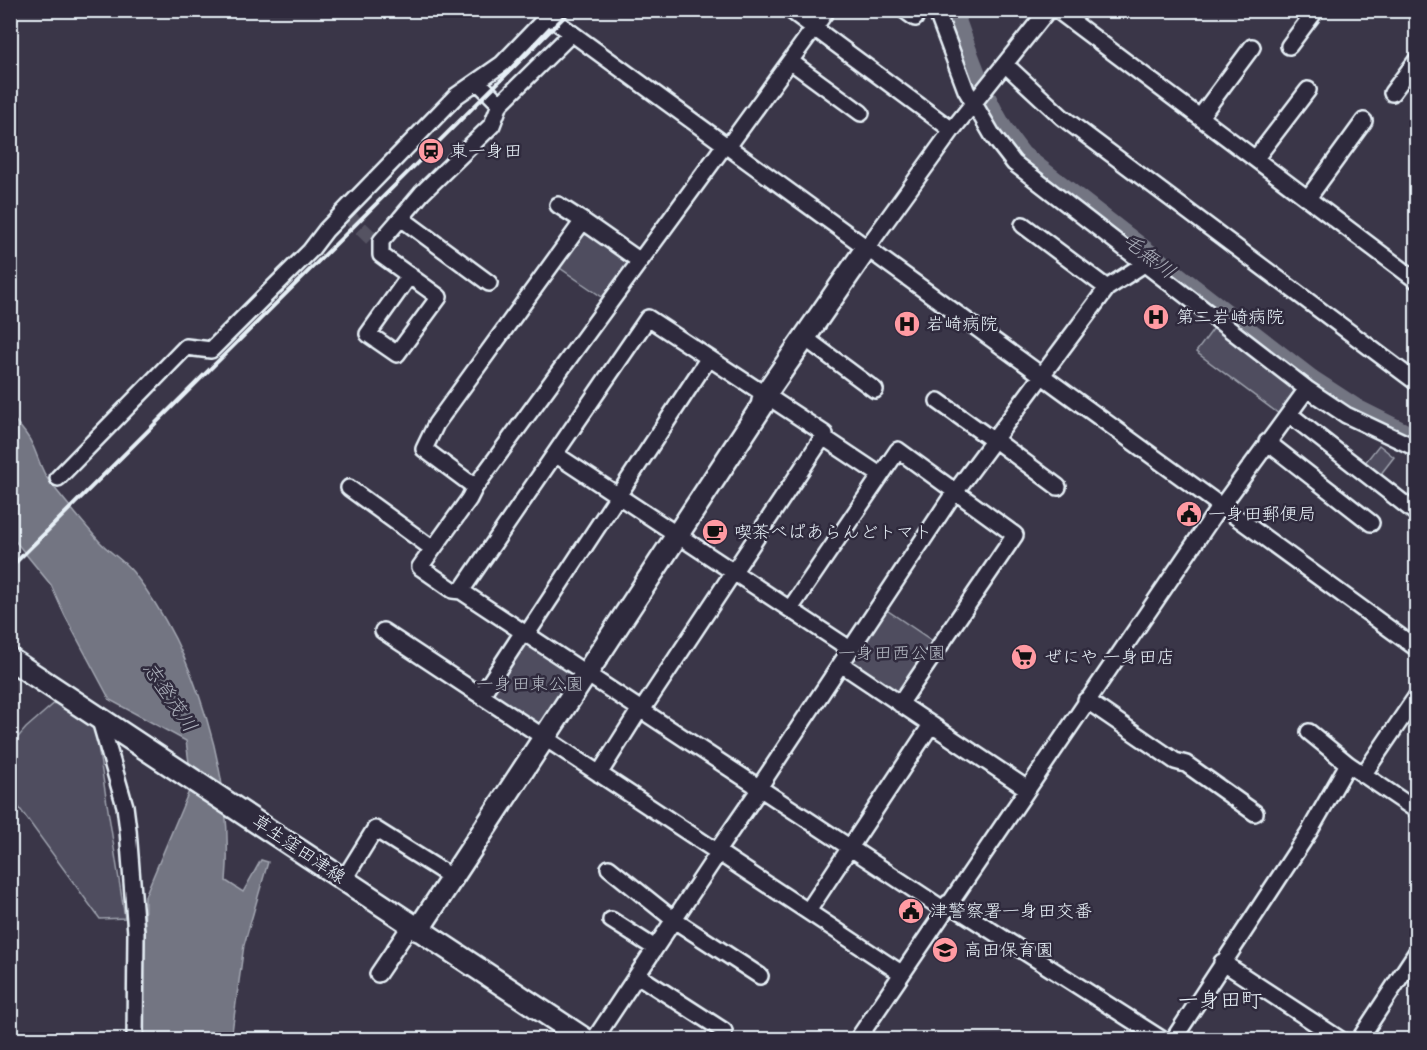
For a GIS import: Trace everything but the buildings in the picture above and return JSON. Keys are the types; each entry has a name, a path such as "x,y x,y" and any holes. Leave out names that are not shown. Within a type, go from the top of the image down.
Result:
{"street":[{"path":"790,10 952,130"},
{"path":"827,10 640,261 475,487 469,499 420,567 453,590 461,591 850,848 1163,1040"},
{"path":"936,10 966,90 993,136 1014,163 1307,389 1346,415 1416,448"},
{"path":"378,974 453,878 762,406 764,396 866,249 952,130 1048,10"},
{"path":"1057,10 1416,280"},
{"path":"1289,46 1316,10"},
{"path":"58,478 186,347 211,350 310,251 326,230 456,96 502,64 550,14 571,34 1416,648"},
{"path":"410,275 368,334 397,354 439,297 410,275 381,255 377,241 422,193 492,125 500,104 571,34"},
{"path":"1200,117 1252,47"},
{"path":"790,61 861,113"},
{"path":"1392,93 1416,61"},
{"path":"1006,65 1062,117 1416,382"},
{"path":"478,82 500,104"},
{"path":"1256,158 1308,90"},
{"path":"1308,198 1364,121"},
{"path":"558,205 640,261"},
{"path":"400,218 489,283"},
{"path":"475,487 424,448 436,424 583,221"},
{"path":"1023,225 1107,288"},
{"path":"594,1040 950,498 957,492 1107,288 1144,264"},
{"path":"461,591 648,318 825,434 599,774"},
{"path":"805,338 875,390"},
{"path":"481,696 618,496 708,359"},
{"path":"857,1040 945,906 1086,700 1220,507 1307,389"},
{"path":"938,401 1058,486"},
{"path":"1289,414 1416,513"},
{"path":"823,437 880,475"},
{"path":"1267,442 1371,523"},
{"path":"790,609 898,450 1015,535 900,704"},
{"path":"555,454 850,649"},
{"path":"349,488 433,549"},
{"path":"383,631 901,973"},
{"name":"草生窪田津線","path":"10,659 586,1040"},
{"path":"841,664 1026,788"},
{"path":"1363,775 1416,697"},
{"path":"1086,700 1175,761 1186,764 1255,813"},
{"path":"107,723 128,830 136,933 135,1040"},
{"path":"808,911 931,725"},
{"path":"1309,732 1363,775 1416,810"},
{"path":"1173,1040 1309,832 1348,764"},
{"path":"344,879 375,829 453,878"},
{"path":"609,868 674,920 760,976"},
{"path":"611,920 655,948"},
{"path":"1359,1040 1416,953"},
{"path":"1222,962 1341,1040"},
{"path":"637,975 724,1031"}],"green space":[{"path":"590,234 627,259 627,270 605,299 557,266 579,236"},
{"path":"1216,325 1302,390 1283,417 1196,352"},
{"path":"1379,445 1394,457 1380,475 1364,464"},
{"name":"一身田西公園","path":"883,610 888,611 934,642 898,696 851,665 850,660"},
{"name":"一身田東公園","path":"520,642 526,642 569,671 572,677 539,726 490,697"},
{"path":"57,701 95,727 125,918 100,919 12,798 13,743 26,728"}],"water":[{"name":"志登茂川","path":"10,415 30,440 49,481 99,541 133,572 155,604 175,640 207,718 217,760 224,801 227,842 226,881 243,892 261,860 268,862 244,945 231,1039 143,1039 145,896 192,784 186,741 110,700 51,585 11,536"}],"waterway":[{"name":"毛無川","path":"951,10 988,104 1008,139 1021,156 1310,380 1356,410 1402,433"}],"tunnel":[{"path":"344,212 373,240"}],"railway":[{"path":"10,568 571,10"}],"place":[{"name":"東一身田","path":"431,151"},
{"name":"第二岩崎病院","path":"1156,317"},
{"name":"岩崎病院","path":"907,324"},
{"name":"一身田郵便局","path":"1189,514"},
{"name":"喫茶べぱあらんどトマト","path":"715,532"},
{"name":"ぜにや 一身田店","path":"1024,657"},
{"name":"津警察署一身田交番","path":"911,911"},
{"name":"高田保育園","path":"945,950"}],"district":[{"name":"一身田町","path":"1220,1000"}]}
